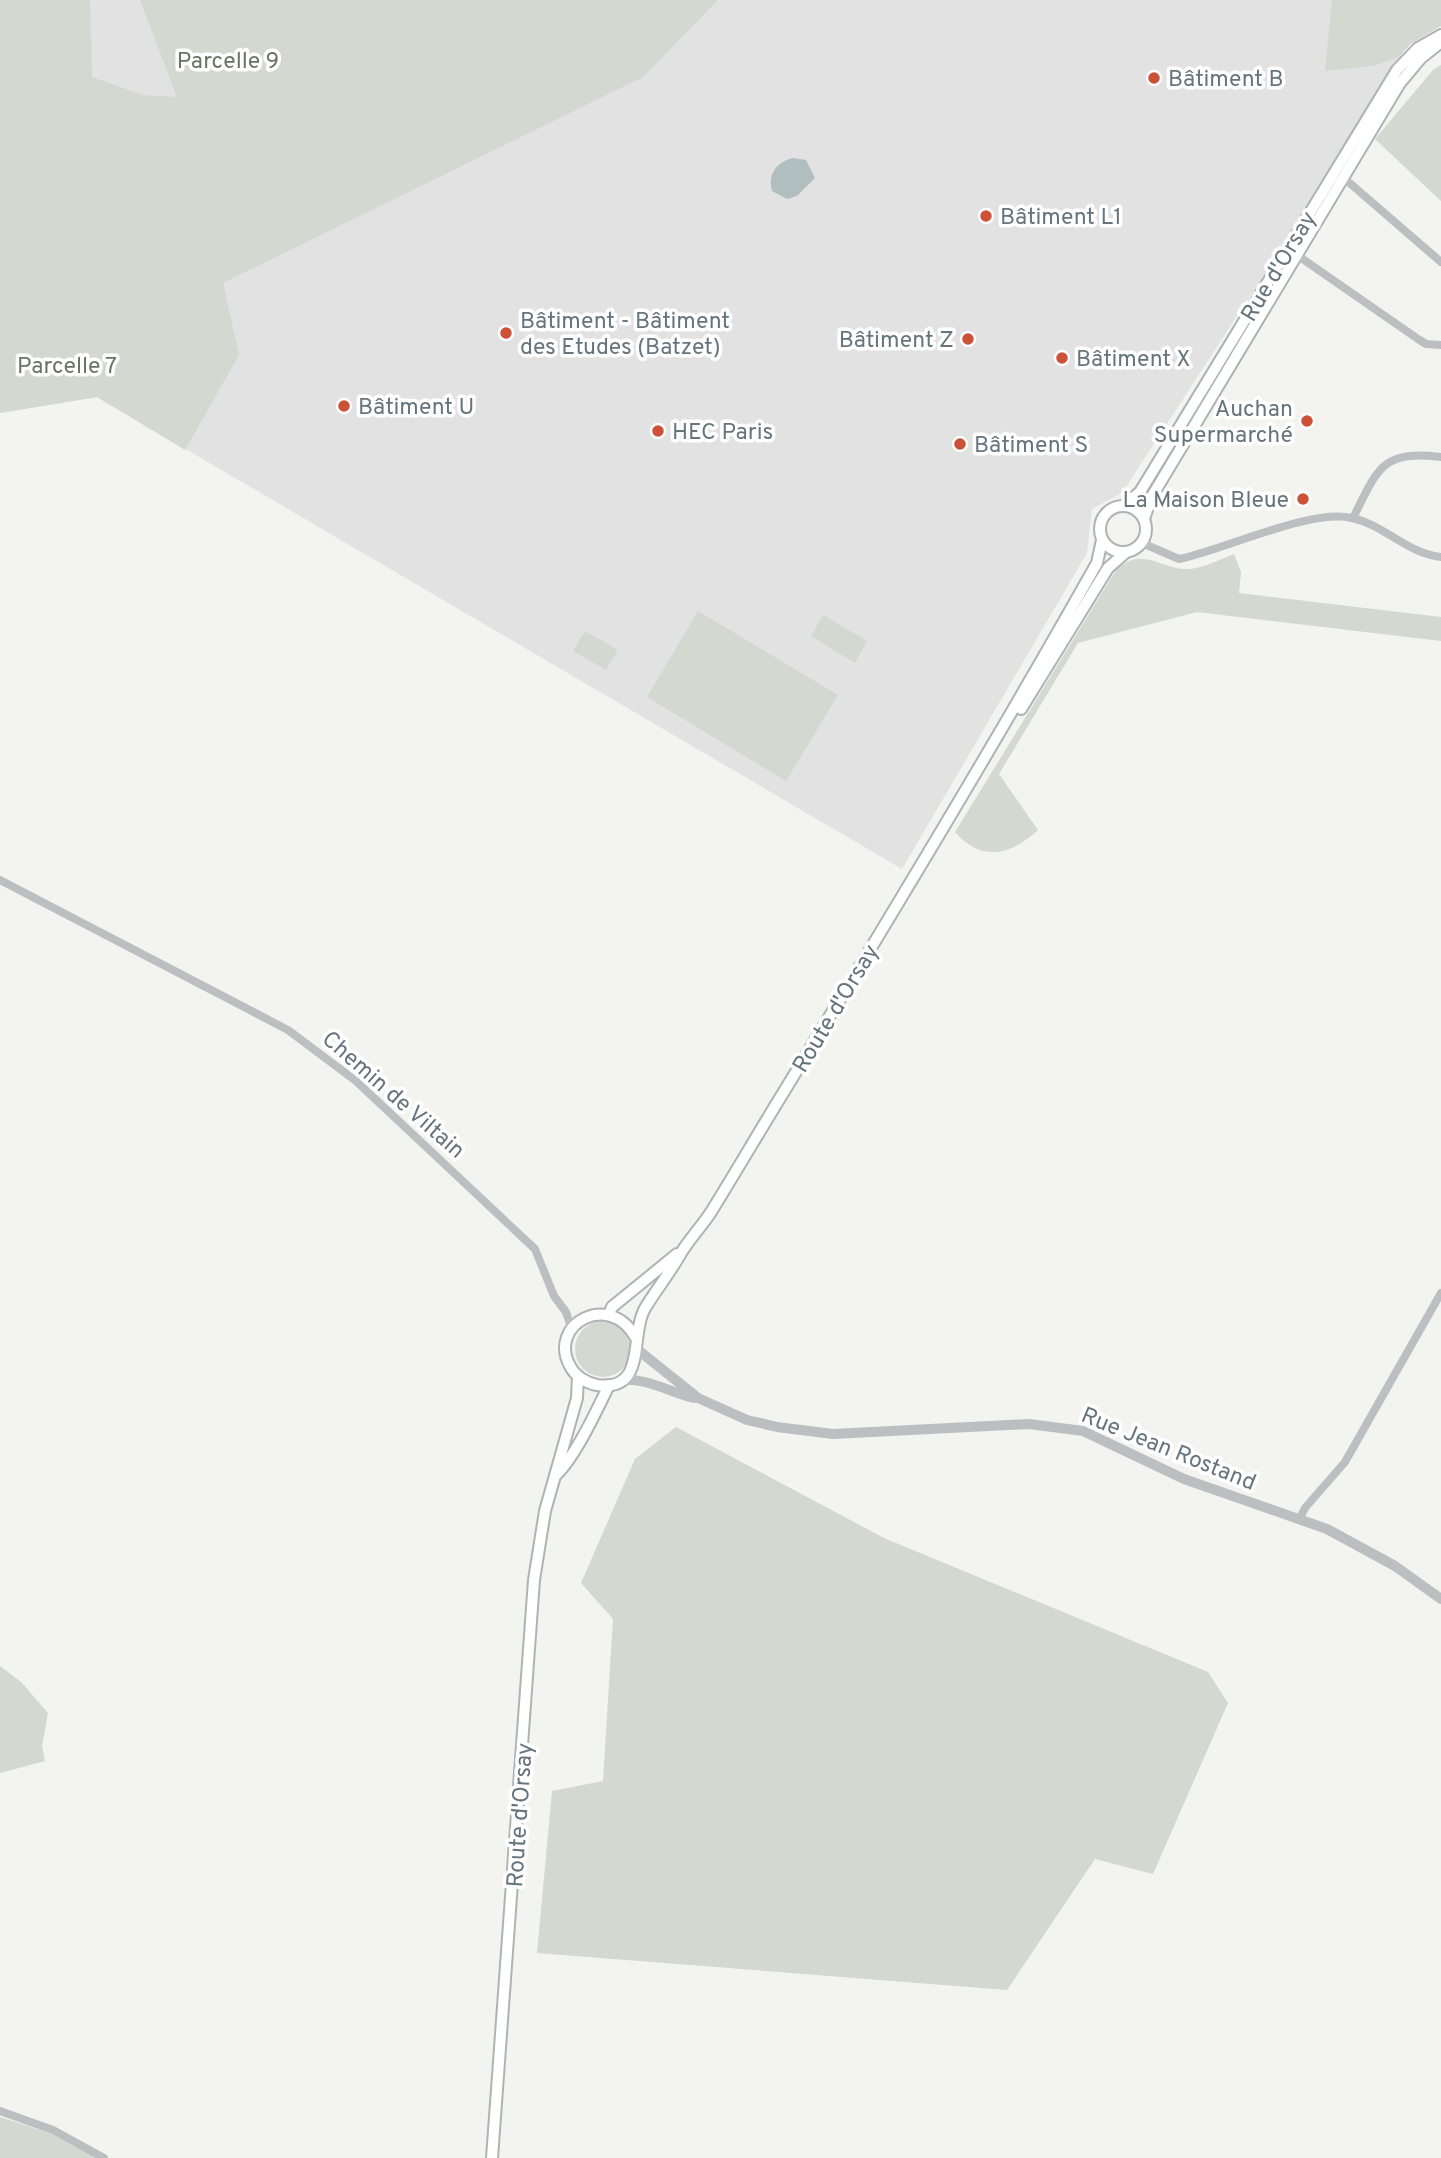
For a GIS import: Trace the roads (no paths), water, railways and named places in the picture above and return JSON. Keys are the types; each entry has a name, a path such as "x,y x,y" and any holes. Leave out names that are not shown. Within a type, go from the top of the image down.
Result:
{"main road":[{"name":"Rue d'Orsay","path":"1144,520 1151,498 1294,253 1329,182 1398,70 1418,48 1441,34"},
{"name":"Rue d'Orsay","path":"1123,506 1140,492 1294,253 1345,179 1400,83 1421,58 1441,42"},
{"path":"1123,506 1136,509 1144,520 1146,527 1142,543 1125,553 1112,550 1102,540 1100,527 1104,515 1123,506"},
{"name":"Route d'Orsay","path":"982,766 1097,563 1102,540"},
{"name":"Route d'Orsay","path":"636,1338 643,1312 684,1247 716,1204 982,766 1108,568 1125,553"},
{"name":"Route d'Orsay","path":"609,1314 612,1307 684,1247"},
{"path":"609,1314 630,1327 636,1338 636,1362 621,1380 609,1385 587,1382 578,1376 567,1359 566,1349 572,1329 585,1317 609,1314"},
{"name":"Route d'Orsay","path":"492,2158 534,1580 545,1511 556,1475 558,1456 577,1398 578,1376"},
{"name":"Route d'Orsay","path":"556,1475 571,1460 609,1385"}],"street":[{"path":"1329,182 1345,179 1441,262"},
{"path":"1294,253 1418,339 1426,344 1441,345"},
{"path":"1353,518 1382,468 1394,457 1414,454 1441,457"},
{"path":"1142,543 1179,559 1319,518 1353,518 1413,550 1441,557"},
{"name":"Chemin de Viltain","path":"0,880 288,1030 321,1053 356,1081 535,1249 554,1296 566,1312 572,1329"},
{"path":"1300,1518 1305,1508 1345,1462 1441,1293"},
{"path":"566,1312 585,1317"},
{"name":"Rue Jean Rostand","path":"638,1350 698,1398"},
{"name":"Rue Jean Rostand","path":"621,1380 649,1381 677,1394 698,1398 747,1420 827,1434 1029,1424 1064,1427 1103,1438 1184,1479 1327,1529 1395,1566 1441,1599"},
{"path":"0,2111 53,2130 104,2158"}],"place":[{"name":"Bâtiment B","path":"1154,78"},
{"name":"Bâtiment L1","path":"986,216"},
{"name":"Bâtiment - Bâtiment des Etudes (Batzet)","path":"506,333"},
{"name":"Bâtiment Z","path":"968,339"},
{"name":"Bâtiment X","path":"1062,358"},
{"name":"Bâtiment U","path":"344,406"},
{"name":"Auchan Supermarché","path":"1307,421"},
{"name":"HEC Paris","path":"658,431"},
{"name":"Bâtiment S","path":"960,444"},
{"name":"La Maison Bleue","path":"1303,499"}],"park label":[{"name":"Parcelle 9","path":"228,60"},
{"name":"Parcelle 7","path":"67,365"}]}
